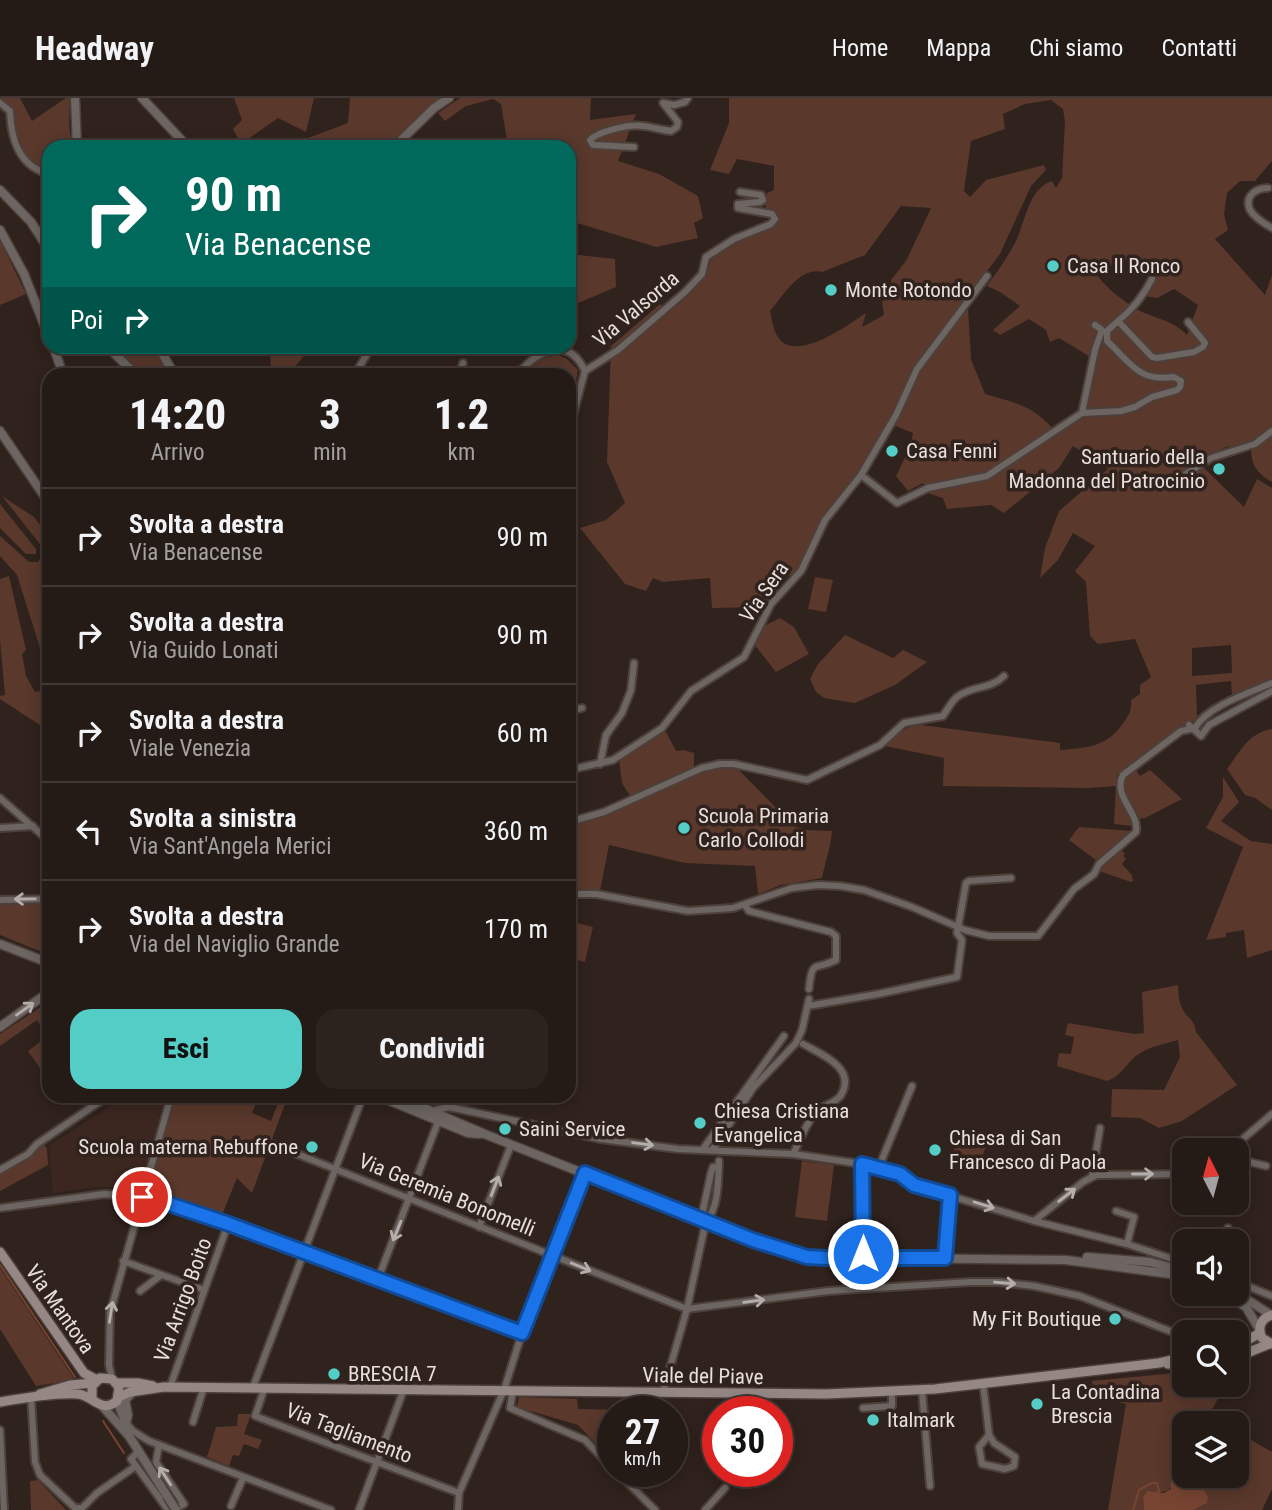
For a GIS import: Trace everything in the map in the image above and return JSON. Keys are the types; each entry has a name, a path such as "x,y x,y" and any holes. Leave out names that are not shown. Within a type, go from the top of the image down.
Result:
{"main road":[{"name":"Via Mantova","path":"0,1252 84,1373 95,1381"},
{"path":"1249,1338 1259,1331 1263,1320 1272,1315"},
{"path":"1249,1352 1270,1344 1259,1331"},
{"name":"Viale del Piave","path":"118,1399 136,1391 166,1387 806,1395 922,1390 1172,1360"},
{"name":"Viale del Piave","path":"1159,1363 1172,1364"},
{"name":"Via Mantova","path":"92,1399 91,1391 95,1381 104,1377 115,1381"},
{"path":"34,1396 53,1389 95,1381"},
{"name":"Viale del Piave","path":"115,1381 166,1387"},
{"path":"0,1402 34,1396 78,1394 103,1406 111,1406 118,1399 115,1381"}],"street":[{"path":"75,98 77,140"},
{"path":"142,98 181,140"},
{"path":"401,140 449,98"},
{"path":"634,147 593,145 590,141 602,134 640,125 671,131 677,127 678,122 663,103 674,105 685,102 688,98"},
{"path":"0,103 10,110 11,133 16,148 28,162 42,170"},
{"path":"1268,188 1254,191 1249,205 1251,212 1272,228"},
{"path":"0,190 30,222 42,240"},
{"name":"Via Valsorda","path":"576,404 585,371 618,350 685,292 702,274 706,257 734,239 771,224 775,219 772,214 738,208 738,204 763,200 761,195 740,192"},
{"path":"0,230 24,274 42,319"},
{"name":"Via Sera","path":"576,769 613,760 662,728 691,691 744,657 771,604 801,571 825,520 861,475 896,415 917,369 988,276"},
{"path":"861,475 897,503 928,488 987,476 1082,416 1121,411 1135,407 1152,397 1177,390 1181,381 1174,376 1153,379 1142,373 1107,341 1107,331 1129,313 1152,279"},
{"path":"1118,321 1157,358 1194,352 1203,347 1205,343 1188,322"},
{"path":"1082,416 1095,350 1102,330 1096,326"},
{"path":"115,354 129,368"},
{"path":"524,368 540,354"},
{"path":"573,354 585,371"},
{"path":"461,368 463,363"},
{"path":"0,431 42,493"},
{"path":"1186,474 1211,458 1255,444 1272,431"},
{"path":"1221,458 1227,452"},
{"path":"600,764 606,734 622,713 631,690 634,663"},
{"path":"576,820 604,812 702,768 720,764 734,764 807,780 880,745 904,723 943,716 958,696 983,686 993,686 1004,676"},
{"path":"576,894 596,894 688,911 733,908 792,888 840,886 864,890 965,930 989,936 1038,936 1074,889 1094,874 1099,864 1138,829 1121,794 1120,781 1123,775 1214,710 1272,683"},
{"path":"1192,727 1201,736 1209,725 1272,691"},
{"path":"576,709 582,708"},
{"path":"0,798 42,835"},
{"path":"0,828 33,827"},
{"path":"713,1149 753,1088 796,1042 809,1002 878,994 957,977 962,940 957,933 966,883 1011,878"},
{"path":"0,900 42,899"},
{"path":"746,905 749,911 831,932 836,936 836,960 814,967 809,989"},
{"path":"0,944 42,960"},
{"path":"0,1027 42,997"},
{"path":"703,1149 783,1036"},
{"path":"793,1154 816,1112 840,1097 844,1087 843,1073 836,1062 803,1044"},
{"path":"879,1167 912,1086"},
{"path":"0,1170 29,1154 37,1144 98,1103"},
{"path":"115,1381 109,1365 110,1313 169,1103"},
{"path":"253,1387 360,1103"},
{"path":"394,1103 468,1133 487,1135"},
{"path":"413,1103 511,1145 807,1257 1066,1259 1172,1272"},
{"path":"432,1111 449,1107 601,1139 678,1149 793,1154 879,1167 900,1174 914,1185 1172,1259"},
{"path":"1244,1138 1272,1114"},
{"path":"378,1279 438,1122"},
{"path":"1091,1177 1100,1128"},
{"name":"Via Geremia Bonomelli","path":"272,1144 687,1309"},
{"path":"480,1227 511,1145"},
{"path":"1250,1162 1266,1166"},
{"path":"862,1164 863,1258"},
{"path":"663,1392 687,1309 706,1221 703,1210 716,1165"},
{"path":"458,1510 459,1493 509,1391 522,1333 585,1173"},
{"path":"1034,1221 1091,1177 1172,1174"},
{"path":"0,1208 104,1194 142,1197 229,1224 522,1333"},
{"path":"945,1258 950,1195"},
{"path":"1116,1211 1134,1217 1127,1244"},
{"name":"Via Arrigo Boito","path":"166,1387 229,1224"},
{"path":"1137,1260 1140,1249"},
{"path":"1140,1249 1150,1262"},
{"path":"1066,1259 1084,1257 1137,1260 1172,1270"},
{"path":"123,1261 205,1290"},
{"path":"140,1291 161,1275"},
{"path":"687,1309 828,1291 999,1282 1080,1296 1172,1332"},
{"path":"1249,1287 1272,1296"},
{"path":"1249,1301 1272,1315"},
{"path":"1244,1306 1259,1331"},
{"path":"983,1383 989,1435 994,1443 1015,1457 1014,1466 1005,1469 982,1464 979,1447 989,1435"},
{"path":"193,1422 204,1387"},
{"name":"Via Tagliamento","path":"265,1387 255,1416 459,1493"},
{"path":"359,1510 404,1389"},
{"path":"922,1390 930,1486"},
{"path":"126,1423 128,1415 125,1400 136,1391"},
{"path":"509,1391 510,1408 585,1440 597,1452"},
{"path":"863,1408 892,1406 892,1391"},
{"path":"34,1396 35,1462 40,1475 75,1508 82,1508 97,1493 136,1466"},
{"path":"118,1399 129,1436"},
{"path":"103,1406 129,1436 167,1496 172,1510"},
{"path":"126,1423 140,1437 331,1510"},
{"path":"0,1430 4,1510"},
{"path":"159,1445 156,1462 184,1504 172,1510"},
{"path":"138,1452 131,1458 172,1510"},
{"path":"231,1506 243,1478"},
{"path":"632,1487 655,1510"},
{"path":"705,1510 725,1488"}],"shaded area":[{"path":"0,98 20,98 32,121 70,98 71,140 42,140 42,169 29,157 20,143 12,107"},
{"path":"234,98 314,98 306,132 278,118 247,140 239,140 233,129 242,120"},
{"path":"350,98 443,98 395,140 308,140 348,123"},
{"path":"460,98 591,98 590,120 636,114 618,161 659,174 698,196 703,218 694,223 698,238 656,247 576,223 576,140 507,140 501,104 493,99 466,106 445,121 438,113"},
{"path":"729,98 1272,98 1272,161 1255,181 1240,181 1227,193 1224,214 1228,230 1215,239 1265,295 1272,275 1272,482 1255,467 1251,445 1226,447 1199,463 1244,507 1257,479 1272,488 1272,680 1196,723 1192,721 1183,733 1117,775 1120,795 1133,826 1114,824 1116,786 943,786 944,758 885,746 901,731 921,725 1060,743 1060,750 1094,745 1109,738 1121,726 1128,717 1131,700 1140,694 1140,685 1151,677 1135,639 1098,644 1090,636 1086,582 1075,571 1095,546 1073,533 1058,560 1040,578 1045,548 1059,511 1108,469 1073,446 1059,468 1004,513 991,505 947,509 943,498 930,494 923,483 908,491 896,476 910,447 913,433 893,425 919,370 968,308 971,359 985,394 1031,410 1053,429 1083,416 1092,358 1059,338 1050,342 1046,330 1029,319 1000,335 993,330 1020,306 987,286 1015,243 1032,199 1044,185 1052,181 1056,188 1062,178 1065,122 1063,109 1051,100 1025,104 1003,114 1005,129 971,141 964,191 970,197 986,180 1044,165 1046,170 1031,186 1000,254 925,353 894,415 859,473 824,519 798,569 792,575 779,579 779,593 766,607 712,608 710,578 663,582 653,578 646,591 625,584 580,528 606,520 625,503 607,462 611,346 660,304 669,312 700,279 714,255 736,239 769,229 772,222 766,201 767,193 774,190 774,166 737,159 729,174 710,170 729,123","holes":["901,206 931,208 906,261 891,280 891,292 882,302 884,315 862,327 866,313 835,333 809,344 786,344 778,337 770,311 799,278 806,273 822,272 865,255","1131,258 1149,273 1145,296 1157,298 1174,289 1198,305 1187,335 1172,324 1130,304 1110,289 1095,272","1231,645 1232,673 1192,676 1192,648","1231,681 1232,695 1211,705 1197,716 1196,685"]},
{"path":"0,240 26,294 0,305"},
{"path":"576,255 615,259 616,287 576,304"},
{"path":"121,354 156,354 165,368 135,368"},
{"path":"270,354 305,354 294,368 271,368"},
{"path":"558,355 576,368 531,368 548,357"},
{"path":"2,496 34,517 42,528 42,547"},
{"path":"0,504 36,549 36,554 26,554 0,528"},
{"path":"0,536 29,562 38,562 42,556 42,652 17,575 0,556"},
{"path":"9,576 26,650 22,654 26,676 35,692 42,691 42,726 0,699 0,696 5,695 0,640 0,579"},
{"path":"815,577 833,580 826,612 808,609"},
{"path":"780,618 794,627 809,654 776,672 753,643 762,627"},
{"path":"845,635 893,658 903,650 927,662 895,685 855,703 824,698 816,692 810,679 818,664"},
{"path":"1272,729 1272,810 1255,798 1245,795 1227,769 1251,738"},
{"path":"665,730 676,751 694,753 694,767 630,796 622,783 619,759"},
{"name":"Scuola Primaria Carlo Collodi","path":"722,765 735,766 794,826 806,830 832,831 822,878 781,885 758,894 755,866 685,863 609,845 600,891 576,891 576,821"},
{"path":"1135,769 1140,776 1150,770 1182,799 1138,819 1126,799 1123,787 1128,775"},
{"path":"1223,777 1239,802 1221,821 1251,841 1272,844 1272,950 1247,958 1244,930 1226,933 1226,937 1206,940 1243,847 1206,828 1223,797"},
{"path":"1079,827 1132,831 1096,860 1069,840"},
{"path":"1121,850 1126,859 1122,864 1132,875 1131,882 1099,871"},
{"path":"42,901 42,952 0,935 0,902"},
{"path":"577,923 593,927 585,962 576,960"},
{"path":"1178,985 1184,1012 1237,1085 1182,1121 1159,1128 1140,1118 1111,1117 1112,1089 1164,1090 1180,1057 1178,1040 1140,1053 1116,1077 1107,1081 1057,1066 1059,1053 1071,1054 1074,1037 1065,1035 1068,1023 1134,1034 1144,1033 1142,992"},
{"path":"42,1006 42,1027 37,1020 0,1046 0,1034"},
{"path":"42,1040 42,1071 28,1051"},
{"path":"115,1103 163,1103 141,1187 90,1187 53,1193 49,1146"},
{"path":"174,1103 256,1103 252,1113 271,1121 278,1103 285,1103 252,1193 237,1178 222,1215 155,1193 150,1186"},
{"path":"957,1138 986,1146 980,1164 952,1156"},
{"path":"43,1143 47,1149 48,1165 0,1191 0,1175 30,1157"},
{"path":"802,1161 834,1165 827,1221 795,1217"},
{"path":"0,1268 75,1380 36,1386 0,1329"},
{"path":"1172,1373 1172,1397 1219,1397 1211,1411 1172,1411 1172,1486 1167,1491 1143,1497 1144,1510 1108,1510 1126,1404 1094,1397 1092,1381"},
{"path":"519,1397 577,1399 578,1409 597,1409 597,1445 578,1425 517,1407"},
{"path":"238,1414 251,1414 244,1434 262,1440 258,1449 244,1444 239,1456 233,1455 229,1466 207,1457 216,1427 237,1426"},
{"path":"1249,1439 1272,1452 1272,1489 1262,1510 1194,1510 1204,1505 1204,1490 1249,1488"},
{"path":"1172,1442 1172,1488 1205,1488 1207,1503 1194,1510 1144,1510 1143,1497 1148,1491 1164,1493 1171,1489"},
{"path":"38,1480 66,1510 31,1510 30,1481"}],"waterway":[{"path":"1152,275 1157,268"},
{"path":"0,1265 75,1377"},
{"path":"103,1421 124,1453"},
{"path":"1133,1510 1139,1490 1157,1483 1159,1492"}],"place":[{"name":"Casa Il Ronco","path":"1053,266"},
{"name":"Monte Rotondo","path":"831,290"},
{"name":"Casa Fenni","path":"892,451"},
{"name":"Santuario della Madonna del Patrocinio","path":"1219,469"},
{"name":"Scuola Primaria Carlo Collodi","path":"684,828"},
{"name":"Chiesa Cristiana Evangelica","path":"700,1123"},
{"name":"Saini Service","path":"505,1129"},
{"name":"Scuola materna Rebuffone","path":"312,1147"},
{"name":"Chiesa di San Francesco di Paola","path":"935,1150"},
{"name":"My Fit Boutique","path":"1115,1319"},
{"name":"BRESCIA 7","path":"334,1374"},
{"name":"La Contadina Brescia","path":"1037,1404"},
{"name":"Italmark","path":"873,1420"}],"route":[{"path":"142,1197 229,1224 522,1333 585,1173 753,1240 807,1257 945,1258 950,1195 914,1185 900,1174 862,1164 863,1254"}]}
